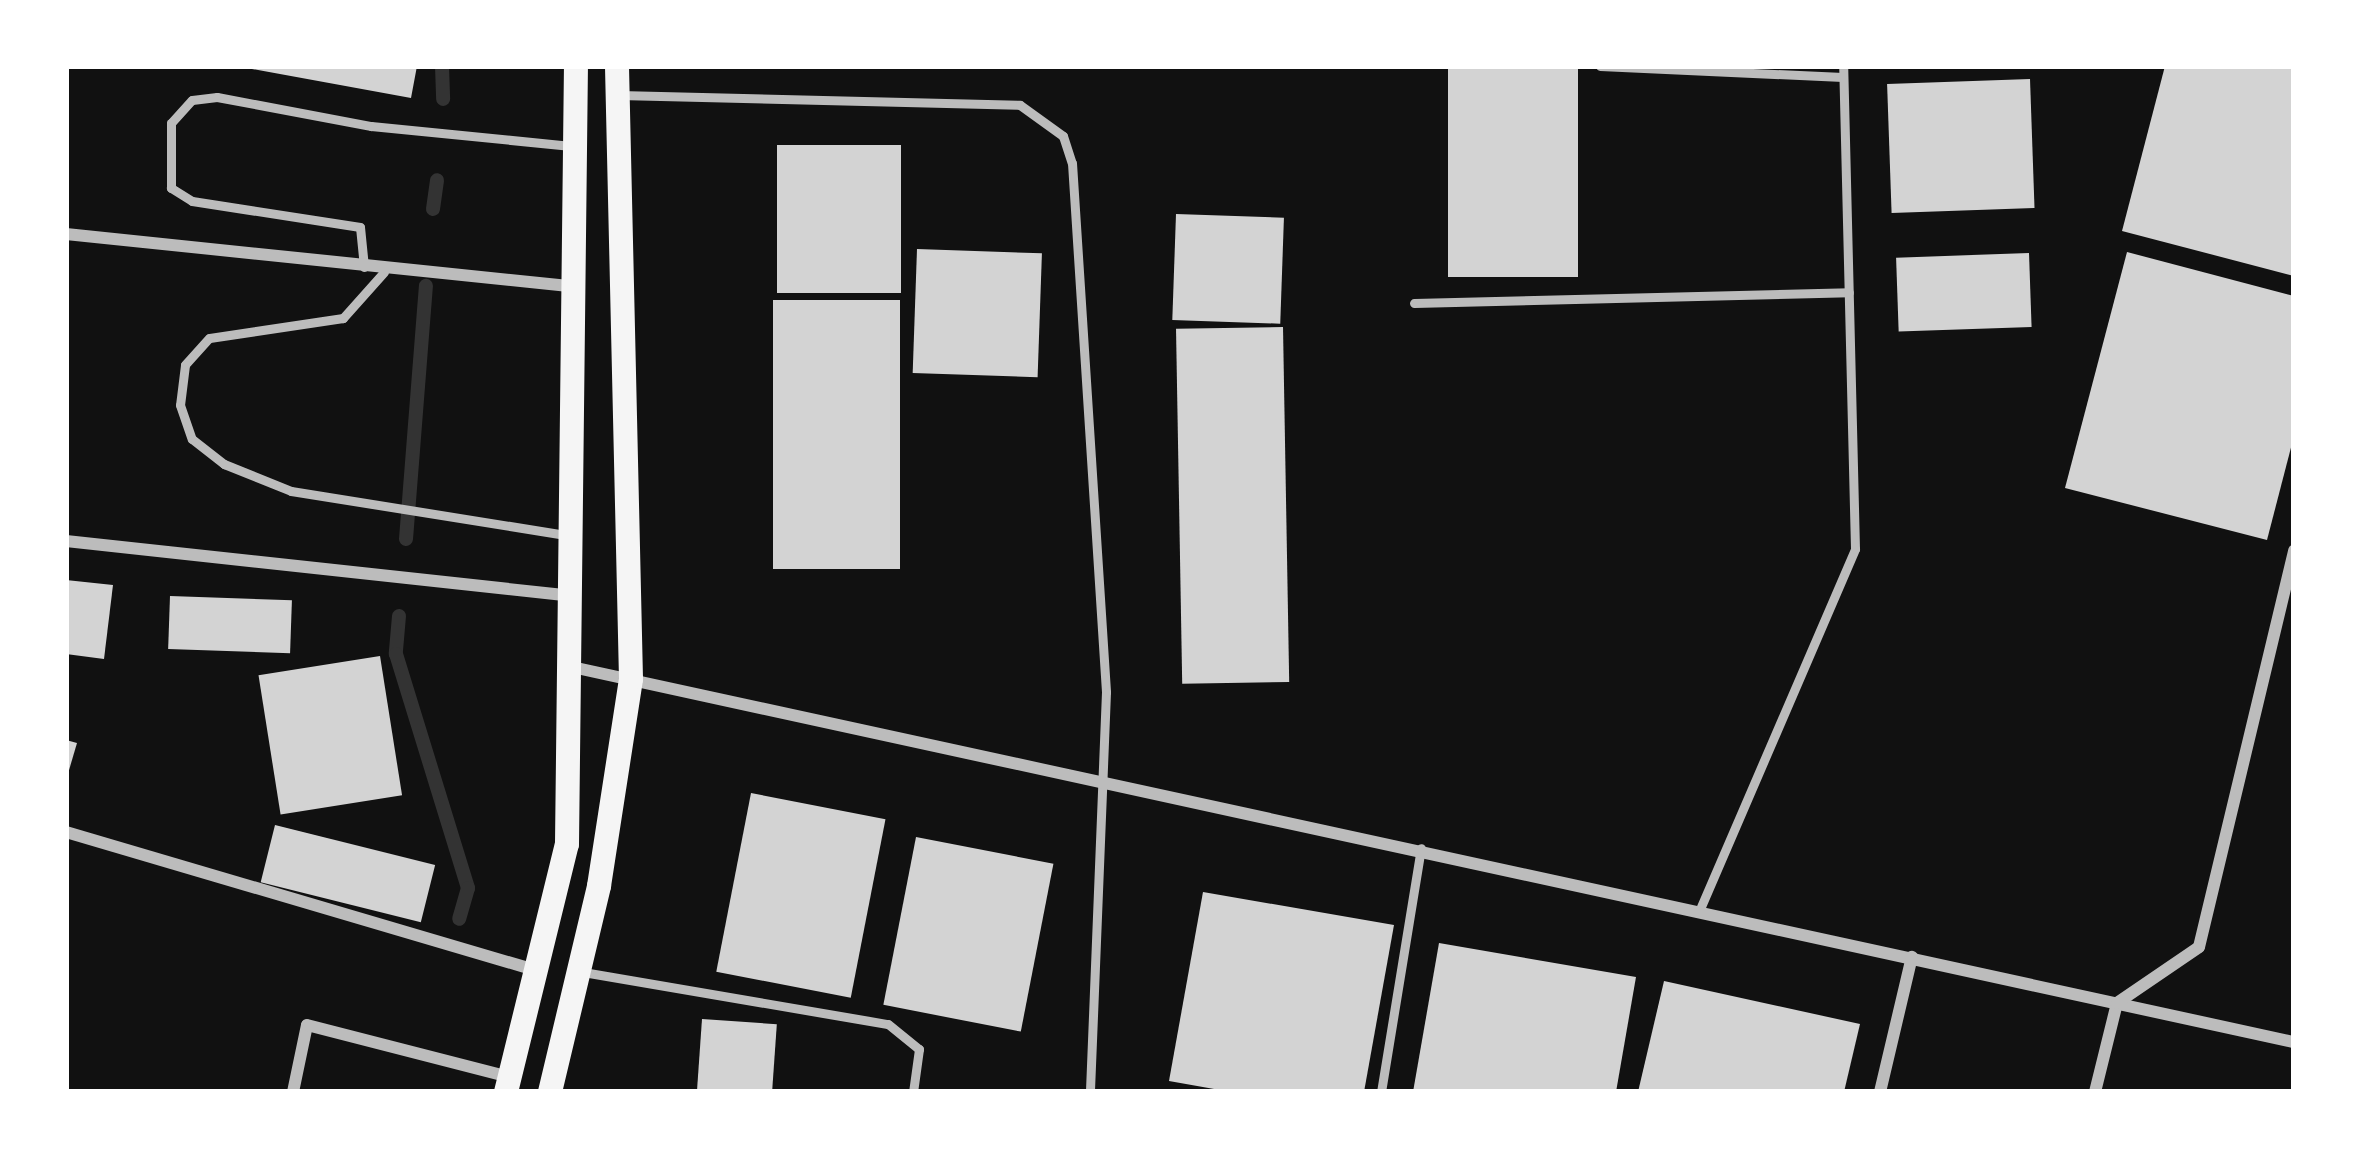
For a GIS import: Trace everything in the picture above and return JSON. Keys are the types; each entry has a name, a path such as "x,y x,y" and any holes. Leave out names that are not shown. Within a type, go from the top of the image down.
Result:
{"main road":[{"path":"508,1085 540,972 567,844 578,287 576,66"},
{"path":"550,1092 578,971 631,679 617,66"}],"street":[{"path":"66,234 363,270 578,287"},
{"path":"66,541 574,596"},
{"path":"2095,1092 2117,1003 2199,947 2294,550"},
{"path":"572,667 1421,848 2294,1042"},
{"path":"66,832 540,972"},
{"path":"1880,1092 1912,956"},
{"path":"293,1092 307,1025 508,1085"}],"lane":[{"path":"1600,66 1843,72 1855,549 1700,910"},
{"path":"619,95 1020,105 1064,136 1072,164 1108,780 1090,1092"},
{"path":"363,270 360,227 192,201 171,188 171,123 192,100 217,97 371,126 576,146"},
{"path":"384,272 343,318 209,338 185,365 180,405 192,439 224,464 291,491 575,536"},
{"path":"1414,303 1849,292"},
{"path":"1381,1092 1421,848"},
{"path":"578,971 888,1024 919,1049 913,1092"}],"building":[{"path":"236,66 417,66 411,98"},
{"path":"1448,66 1578,66 1578,277 1448,277"},
{"path":"2165,66 2294,66 2294,276 2122,231"},
{"path":"2030,79 2035,208 1892,213 1887,84"},
{"path":"777,145 901,145 901,293 777,293"},
{"path":"1176,214 1284,218 1280,324 1172,320"},
{"path":"917,249 1042,253 1038,377 913,373"},
{"path":"2127,252 2294,296 2294,436 2267,540 2065,488"},
{"path":"2029,253 2032,327 1899,332 1896,258"},
{"path":"773,300 900,300 900,569 773,569"},
{"path":"1283,327 1289,682 1182,684 1176,329"},
{"path":"66,580 113,585 104,659 66,654"},
{"path":"170,596 292,600 290,653 168,649"},
{"path":"380,656 402,795 281,815 259,675"},
{"path":"66,740 77,743 67,777 66,777"},
{"path":"751,793 885,819 851,998 716,972"},
{"path":"275,825 435,865 421,922 261,882"},
{"path":"916,837 1053,864 1021,1032 883,1005"},
{"path":"1203,892 1394,925 1364,1092 1231,1092 1169,1081"},
{"path":"1439,943 1636,977 1616,1092 1413,1092"},
{"path":"1664,981 1860,1024 1844,1092 1638,1092"},
{"path":"702,1019 777,1024 772,1092 697,1092"}],"waterway":[{"path":"442,66 443,99"},
{"path":"433,209 437,180"},
{"path":"406,539 426,286"},
{"path":"399,616 396,654 468,888 459,919"}]}
